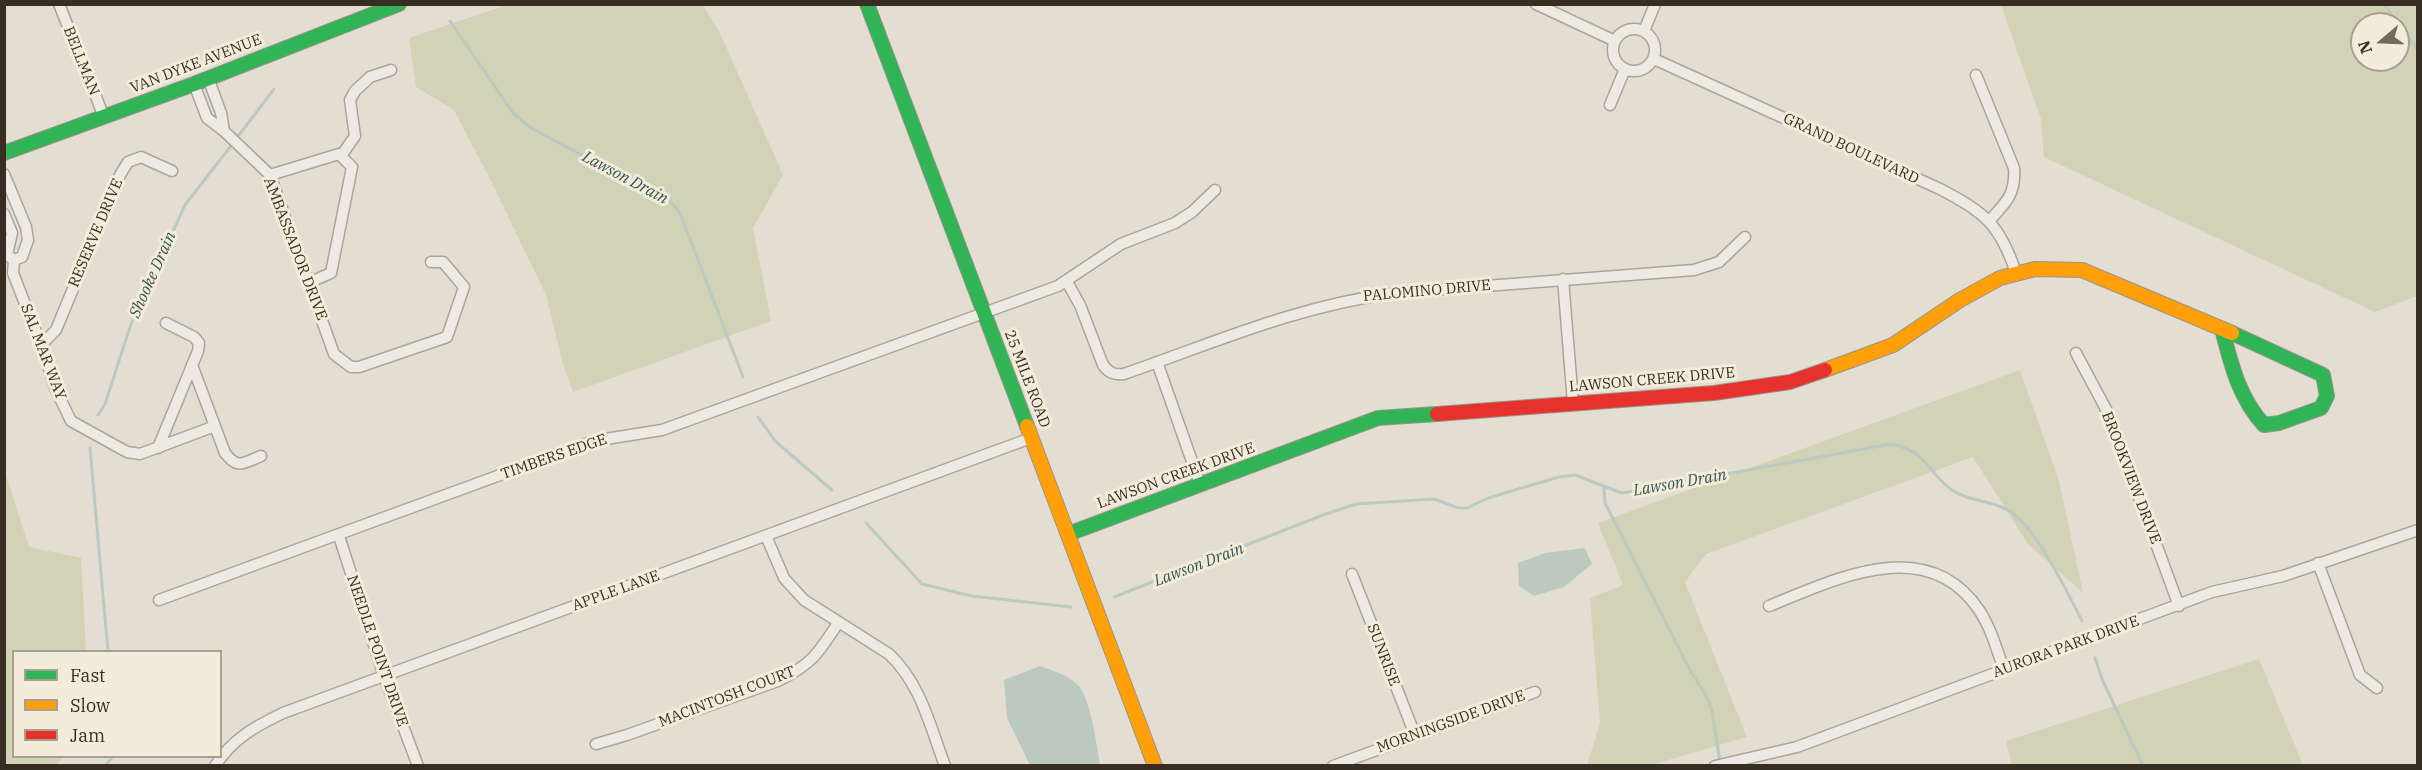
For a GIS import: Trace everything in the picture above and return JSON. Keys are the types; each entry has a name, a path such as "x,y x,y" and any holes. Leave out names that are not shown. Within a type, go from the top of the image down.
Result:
{"street":[{"name":"BELLMAN","path":"59,4 104,117"},
{"name":"VAN DYKE AVENUE","path":"4,153 194,84 399,4"},
{"name":"25 MILE ROAD","path":"867,4 1155,765"},
{"path":"1536,4 1615,41"},
{"path":"1644,31 1655,4"},
{"path":"1630,30 1644,31 1653,44 1654,59 1643,69 1633,71 1625,69 1614,53 1615,41 1621,34 1630,30"},
{"name":"GRAND BOULEVARD","path":"1654,59 1940,189 1976,209 1989,221 2009,252 2016,273"},
{"path":"1610,105 1625,69"},
{"path":"341,156 354,136 350,100 355,91 370,77 391,70"},
{"path":"1976,75 2014,168 2015,182 2010,197 1989,221"},
{"path":"208,78 221,113 224,131"},
{"name":"AMBASSADOR DRIVE","path":"194,84 207,118 270,175 334,354 351,367 359,367 447,337 464,287 443,262 431,262"},
{"path":"270,175 339,154 352,167 331,273 309,283"},
{"name":"RESERVE DRIVE","path":"41,345 56,330 120,175 128,162 141,157 172,171"},
{"path":"4,174 26,226 28,240 22,257 14,260"},
{"name":"TIMBERS EDGE","path":"159,600 339,536 593,441 662,430 1067,282 1121,244 1175,223 1192,212 1215,190"},
{"name":"SAL MAR WAY","path":"4,214 12,233 8,255 14,260 13,273 56,390 70,421 127,452 140,454 215,426"},
{"name":"PALOMINO DRIVE","path":"1067,282 1080,305 1102,364 1109,372 1124,374 1281,317 1353,298 1395,292 1694,270 1708,267 1727,255 1745,237"},
{"name":"LAWSON CREEK DRIVE","path":"1068,534 1378,418 1714,393 1790,382 1893,345 1960,300 2000,278 2035,269 2082,270 2181,310 2323,375 2326,396 2321,408 2279,423 2264,424 2252,414 2230,363 2222,329"},
{"path":"1563,279 1573,403"},
{"path":"158,448 199,343 194,337 166,322"},
{"name":"BROOKVIEW DRIVE","path":"2076,353 2107,411 2179,606"},
{"path":"1157,362 1200,484"},
{"path":"192,365 225,453 232,463 238,465 261,456"},
{"name":"APPLE LANE","path":"222,756 232,744 251,728 283,713 1031,438"},
{"name":"AURORA PARK DRIVE","path":"1715,765 1797,747 2227,587 2283,576 2418,530"},
{"name":"NEEDLE POINT DRIVE","path":"339,536 384,676 418,765"},
{"path":"766,536 779,569 790,586 804,600 889,654 904,669 917,690 944,763 933,765"},
{"path":"2318,563 2360,675 2377,688"},
{"path":"1769,606 1876,568 1904,567 1936,573 1965,592 1980,611 1993,638 2004,670"},
{"name":"SUNRISE","path":"1352,574 1415,735"},
{"name":"MACINTOSH COURT","path":"596,744 787,677 810,663 838,623"},
{"name":"MORNINGSIDE DRIVE","path":"1333,765 1535,692"}],"green space":[{"path":"507,5 703,5 720,33 783,175 753,228 771,321 573,392 563,364 546,295 491,181 454,110 416,87 409,38"},
{"path":"2001,5 2417,5 2417,296 2375,312 2044,157 2041,119"},
{"path":"2020,370 2059,481 2083,593 2028,544 1973,457 1706,554 1685,582 1747,737 1651,765 1587,765 1600,723 1590,598 1623,585 1598,523"},
{"path":"5,472 29,547 81,558 86,650 12,650 12,758 62,758 57,765 5,765"},
{"path":"2259,659 2303,765 2012,765 2006,741"}],"shaded area":[{"path":"1585,548 1592,564 1564,587 1534,596 1519,586 1518,563 1545,553"},
{"path":"1040,666 1068,677 1081,689 1091,715 1100,765 1030,765 1007,718 1004,680"}],"waterway":[{"path":"2384,4 2390,12"},
{"name":"Lawson Drain","path":"450,21 513,113 531,128 651,192 668,198 680,213 743,377"},
{"path":"2410,40 2418,50"},
{"name":"Shooke Drain","path":"239,135 274,89"},
{"name":"Shooke Drain","path":"98,415 105,404 131,324 185,205 230,147"},
{"name":"Lawson Drain","path":"758,417 775,441 832,490"},
{"name":"Lawson Drain","path":"1114,597 1356,504 1434,499 1458,508 1467,508 1488,498 1559,477 1575,475 1622,493 1891,444 1903,447 1920,457 1952,490 1973,499 1994,504 2008,510 2018,518 2040,544 2082,621"},
{"name":"Shooke Drain","path":"90,448 108,650"},
{"path":"1604,488 1605,503 1690,670 1708,699 1720,762"},
{"name":"Lawson Drain","path":"866,523 922,584 972,596 1071,607"},
{"name":"Lawson Drain","path":"2095,658 2102,679 2143,766"},
{"name":"Shooke Drain","path":"105,766 111,758"}],"traffic: fast":[{"path":"4,153 194,84 399,4"},
{"path":"867,4 1027,426"},
{"path":"2222,329 2242,392 2255,415 2264,425 2279,423 2321,408 2327,396 2323,375 2232,333"},
{"path":"1068,534 1378,418 1437,414"}],"traffic: slow":[{"path":"1825,370 1893,345 1960,300 2000,278 2035,269 2082,270 2232,333"},
{"path":"1027,426 1155,766"}],"traffic: jam":[{"path":"1437,414 1714,393 1790,382 1825,370"}]}
